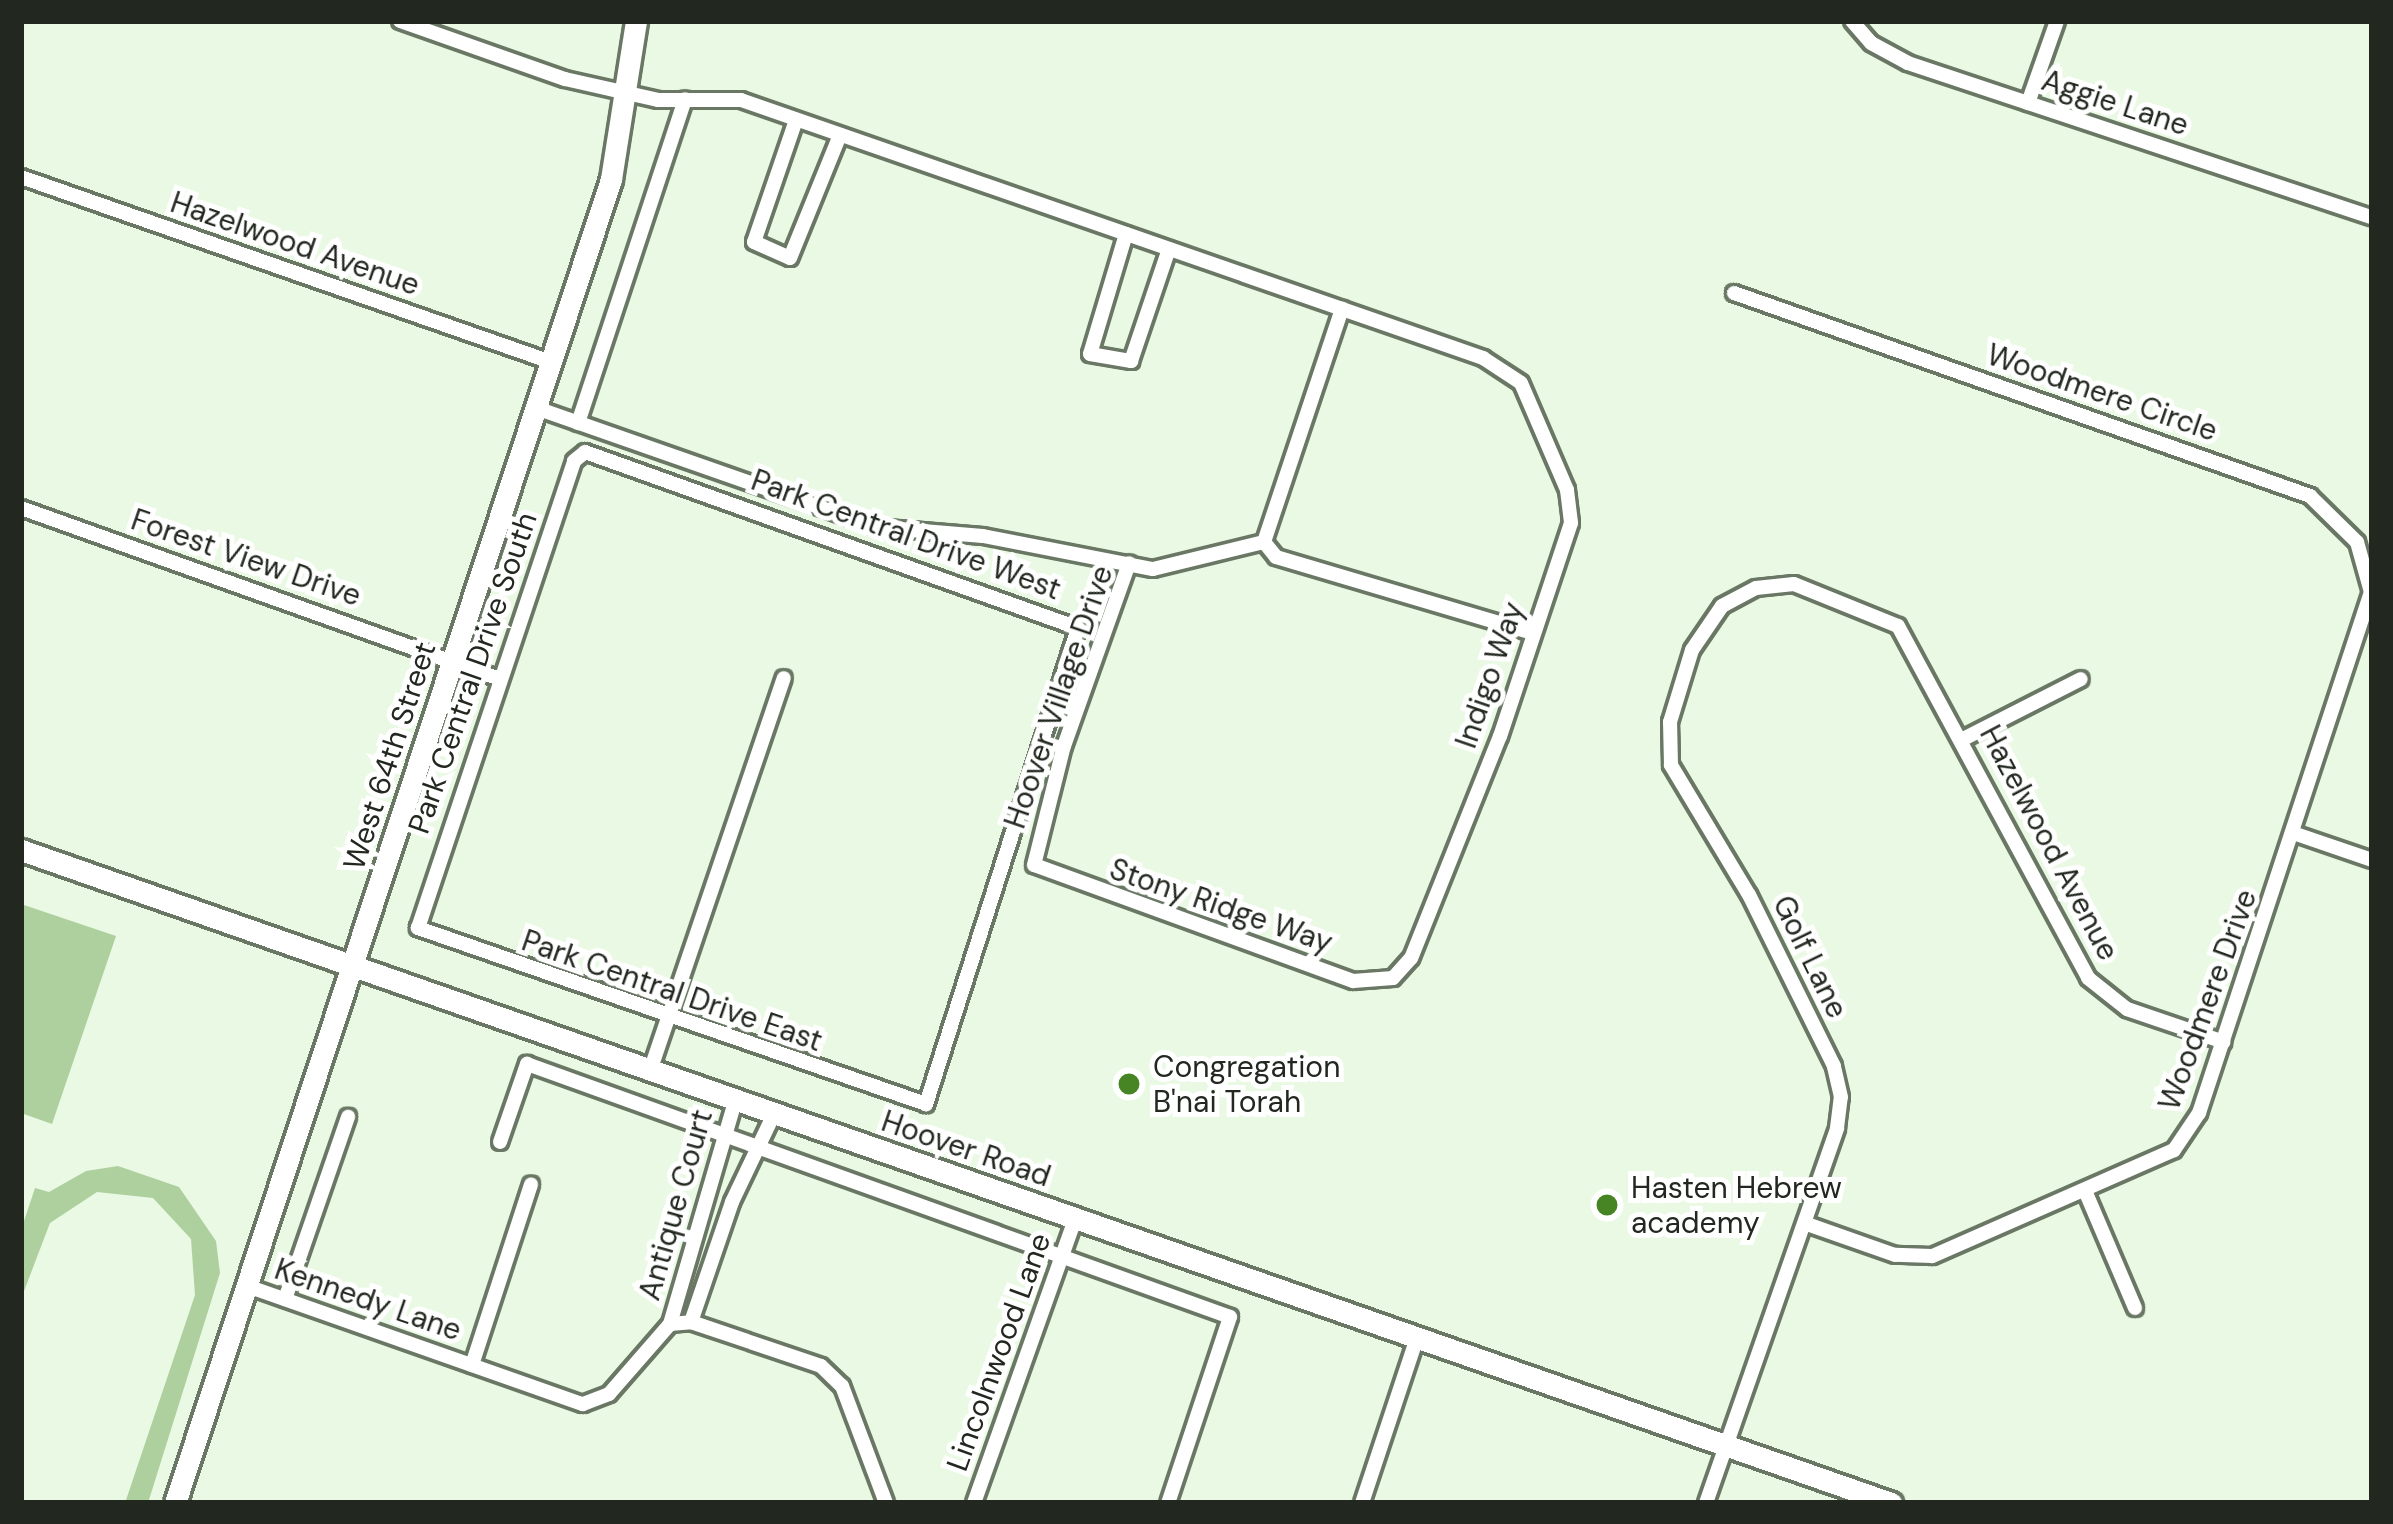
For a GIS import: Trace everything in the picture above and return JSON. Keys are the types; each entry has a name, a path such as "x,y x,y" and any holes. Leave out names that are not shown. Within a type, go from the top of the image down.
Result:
{"street":[{"path":"400,21 628,94 730,97 1342,309 1264,542 1276,557 1532,633"},
{"path":"446,37 452,21"},
{"name":"West 64th Street","path":"175,1503 611,179 636,21"},
{"name":"Aggie Lane","path":"1852,21 1871,44 1908,63 2372,218"},
{"path":"2028,103 2057,21"},
{"path":"578,423 685,99"},
{"path":"796,120 756,246 798,254 840,135"},
{"name":"Hazelwood Avenue","path":"21,177 551,362"},
{"path":"1126,234 1090,354 1131,361 1169,249"},
{"name":"Woodmere Circle","path":"1734,293 2310,496 2340,518 2361,549 2371,592 2367,621"},
{"name":"Indigo Way","path":"1342,309 1490,361 1521,383 1537,408 1571,514 1412,958 1394,977"},
{"path":"536,408 875,527 1129,563"},
{"name":"Park Central Drive South","path":"419,913 582,453"},
{"name":"Park Central Drive West","path":"582,453 1078,628 926,1104"},
{"name":"Forest View Drive","path":"21,508 500,679"},
{"name":"Hoover Village Drive","path":"1034,865 1064,746 1129,563 1172,567 1264,542"},
{"name":"Golf Lane","path":"1706,1503 1838,1128 1839,1081 1749,895 1676,779 1668,729 1695,643 1735,597 1794,584 1874,611"},
{"name":"Hazelwood Avenue","path":"1874,611 1916,647 2092,983 2127,1009 2224,1042"},
{"name":"Woodmere Drive","path":"1804,1222 1895,1255 1932,1256 2086,1193 2174,1150 2197,1119 2367,621"},
{"path":"650,1071 784,679"},
{"path":"1963,739 2081,679"},
{"path":"2296,834 2372,860"},
{"name":"Hoover Road","path":"21,850 1891,1503"},
{"name":"Stony Ridge Way","path":"1034,865 1357,982 1394,977"},
{"name":"Park Central Drive East","path":"419,913 428,934 926,1104"},
{"path":"500,1142 527,1064 1063,1253 1230,1317 1168,1503"},
{"name":"Antique Court","path":"670,1324 735,1101"},
{"name":"Antique Court","path":"692,1322 732,1202 763,1147 774,1114"},
{"path":"286,1299 348,1117"},
{"name":"Kennedy Lane","path":"472,1365 531,1184"},
{"path":"2086,1193 2134,1308"},
{"name":"Lincolnwood Lane","path":"974,1503 1075,1219"},
{"name":"Kennedy Lane","path":"247,1286 583,1404 598,1402 670,1324"},
{"path":"670,1324 692,1322 835,1374 886,1503"},
{"path":"1362,1503 1417,1338"}],"green space":[{"path":"21,904 116,936 52,1124 21,1113"},
{"path":"118,1166 179,1187 216,1241 220,1273 148,1503 125,1503 195,1295 191,1239 153,1198 97,1192 50,1223 21,1299 21,1230 35,1188 49,1192 86,1171"}],"place":[{"name":"Congregation B'nai Torah","path":"1129,1084"},
{"name":"Hasten Hebrew academy","path":"1607,1205"}]}
